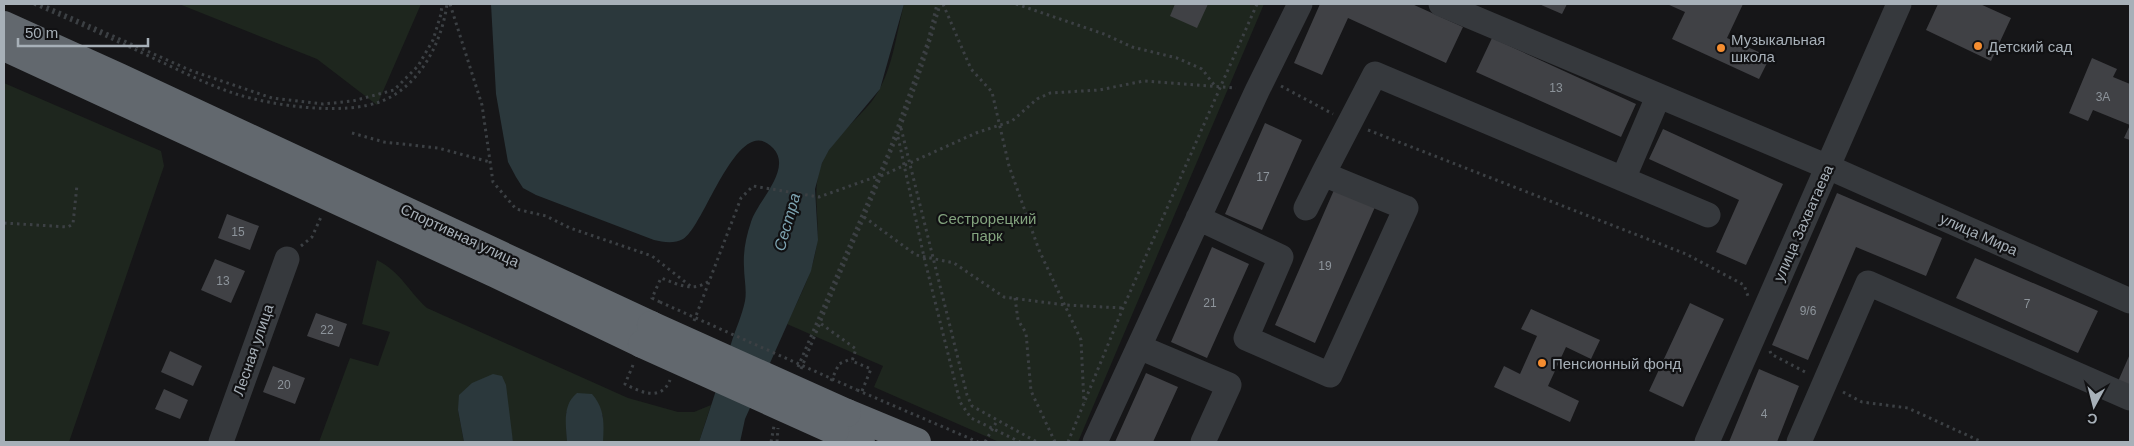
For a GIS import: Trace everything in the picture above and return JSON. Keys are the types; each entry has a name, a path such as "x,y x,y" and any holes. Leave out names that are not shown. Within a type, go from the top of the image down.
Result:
{"highway":[{"name":"Спортивная улица","path":"4,26 164,98 646,334"},
{"name":"Спортивная улица","path":"4,47 246,158 646,334 850,406 916,442"},
{"name":"Спортивная улица","path":"850,406 861,442"}],"street":[{"path":"1095,442 1257,91 1300,4"},
{"name":"улица Мира","path":"1441,4 1828,167 2130,301"},
{"name":"улица Захватаева","path":"1707,442 1899,4"},
{"path":"1306,208 1351,124 1375,74 1708,215"},
{"path":"1623,179 1658,97"},
{"path":"1198,218 1281,257 1246,338 1330,375 1406,208 1323,174"},
{"name":"Лесная улица","path":"221,442 280,272 287,259"},
{"path":"1800,442 1868,283 2130,398"},
{"path":"1139,347 1228,385 1203,442"}],"path":[{"path":"34,4 236,94 275,103 318,109 382,101 398,92 419,72 434,50 445,21 448,4"},
{"path":"41,4 192,71 272,98 323,104 352,101 394,90 418,66 433,40 442,4"},
{"path":"448,4 482,105 493,182 516,209 546,216 570,228 652,256 693,288"},
{"path":"940,4 970,69 992,92 1015,183 1040,250 1081,340 1084,404"},
{"path":"940,4 931,40 901,127 897,133 924,257 960,402 971,418 1020,442"},
{"path":"796,372 897,133 940,4"},
{"path":"1016,4 1104,34 1132,47 1177,58 1202,69 1217,86"},
{"path":"1068,442 1217,86 1256,4"},
{"path":"640,392 624,384 646,334 652,298 661,278 693,288 701,286 709,280 742,198 753,186 819,197 879,176 1012,121 1038,99 1050,93 1098,90 1144,81 1257,91 1282,86 1351,124 1686,254 1744,285 1771,354 1862,402 1908,408 1982,442"},
{"path":"901,127 967,395 972,406 1037,442"},
{"path":"352,133 384,142 438,148 490,162"},
{"path":"850,406 871,369 852,361 856,349 820,323 879,176"},
{"path":"4,223 68,227 74,224 77,186"},
{"path":"312,237 322,216"},
{"path":"864,217 916,255 954,263 1004,297 1065,305 1123,308"},
{"path":"1016,298 1018,320 1026,334 1031,391 1055,442"},
{"path":"646,334 850,406 978,442"},
{"path":"984,442 997,421"},
{"path":"770,442 774,424"}],"green space":[{"path":"179,4 421,4 377,105 317,59"},
{"name":"Сестрорецкий парк","path":"904,4 1264,4 1078,442 999,442 874,387 883,366 787,324 813,264 818,232 816,193 822,163 832,146 879,91 889,67"},
{"path":"4,83 161,151 164,166 69,442 4,442"},
{"path":"377,260 393,270 427,308 628,398 678,412 694,412 711,405 699,442 603,442 603,415 566,412 567,442 513,442 510,427 458,410 464,442 319,442 350,358 378,366 390,332 362,324"}],"water":[{"name":"Сестра","path":"491,4 904,4 880,89 829,150 822,163 815,189 818,240 811,271 745,419 740,442 699,442 744,307 746,293 744,255 751,222 777,175 778,156 773,148 760,141 747,145 735,157 723,175 691,230 683,239 676,242 654,240 536,195 523,188 508,162 496,94"},
{"path":"493,374 502,376 506,385 513,442 464,442 458,410 459,395 472,383"},
{"path":"577,393 592,394 599,405 603,422 603,442 567,442 567,409 572,398"}],"building":[{"path":"1175,4 1208,4 1197,28 1170,16"},
{"path":"1320,4 1412,4 1463,27 1446,63 1348,18 1322,75 1294,63"},
{"path":"1539,4 1567,4 1562,14"},
{"name":"Музыкальная школа","path":"1667,4 1743,4 1727,38 1770,57 1759,79 1672,39 1685,12"},
{"name":"Детский сад","path":"1938,4 1980,4 2011,18 1991,61 1926,30"},
{"path":"1492,38 1636,104 1621,137 1476,72"},
{"path":"2092,58 2117,69 2113,77 2130,84 2130,125 2093,110 2088,121 2069,113"},
{"path":"1265,123 1302,140 1262,230 1225,214"},
{"path":"2130,125 2130,140 2124,138"},
{"path":"1663,129 1783,184 1746,265 1716,252 1739,200 1649,159"},
{"path":"1334,190 1375,207 1315,343 1275,325"},
{"path":"1837,193 1942,238 1926,276 1856,247 1808,360 1772,345"},
{"path":"227,214 259,226 250,250 218,238"},
{"path":"1212,247 1249,264 1207,358 1171,342"},
{"path":"1975,258 2098,311 2078,353 1956,298"},
{"path":"215,259 245,271 231,303 201,290"},
{"path":"1690,303 1724,319 1683,407 1649,391"},
{"name":"Пенсионный фонд","path":"1531,309 1600,340 1591,359 1566,347 1548,386 1579,401 1570,422 1494,387 1504,366 1520,374 1537,336 1521,329"},
{"path":"316,313 347,324 339,347 307,336"},
{"path":"170,351 202,366 193,386 161,372"},
{"path":"2130,354 2130,392 2116,386"},
{"path":"273,366 305,378 295,404 263,392"},
{"path":"1759,369 1799,386 1777,442 1729,442"},
{"path":"1146,373 1178,387 1153,442 1115,442"},
{"path":"164,389 188,400 180,419 155,409"}],"place":[{"name":"Детский сад","path":"1978,46"},
{"name":"Музыкальная школа","path":"1721,48"},
{"name":"Пенсионный фонд","path":"1542,363"}]}
